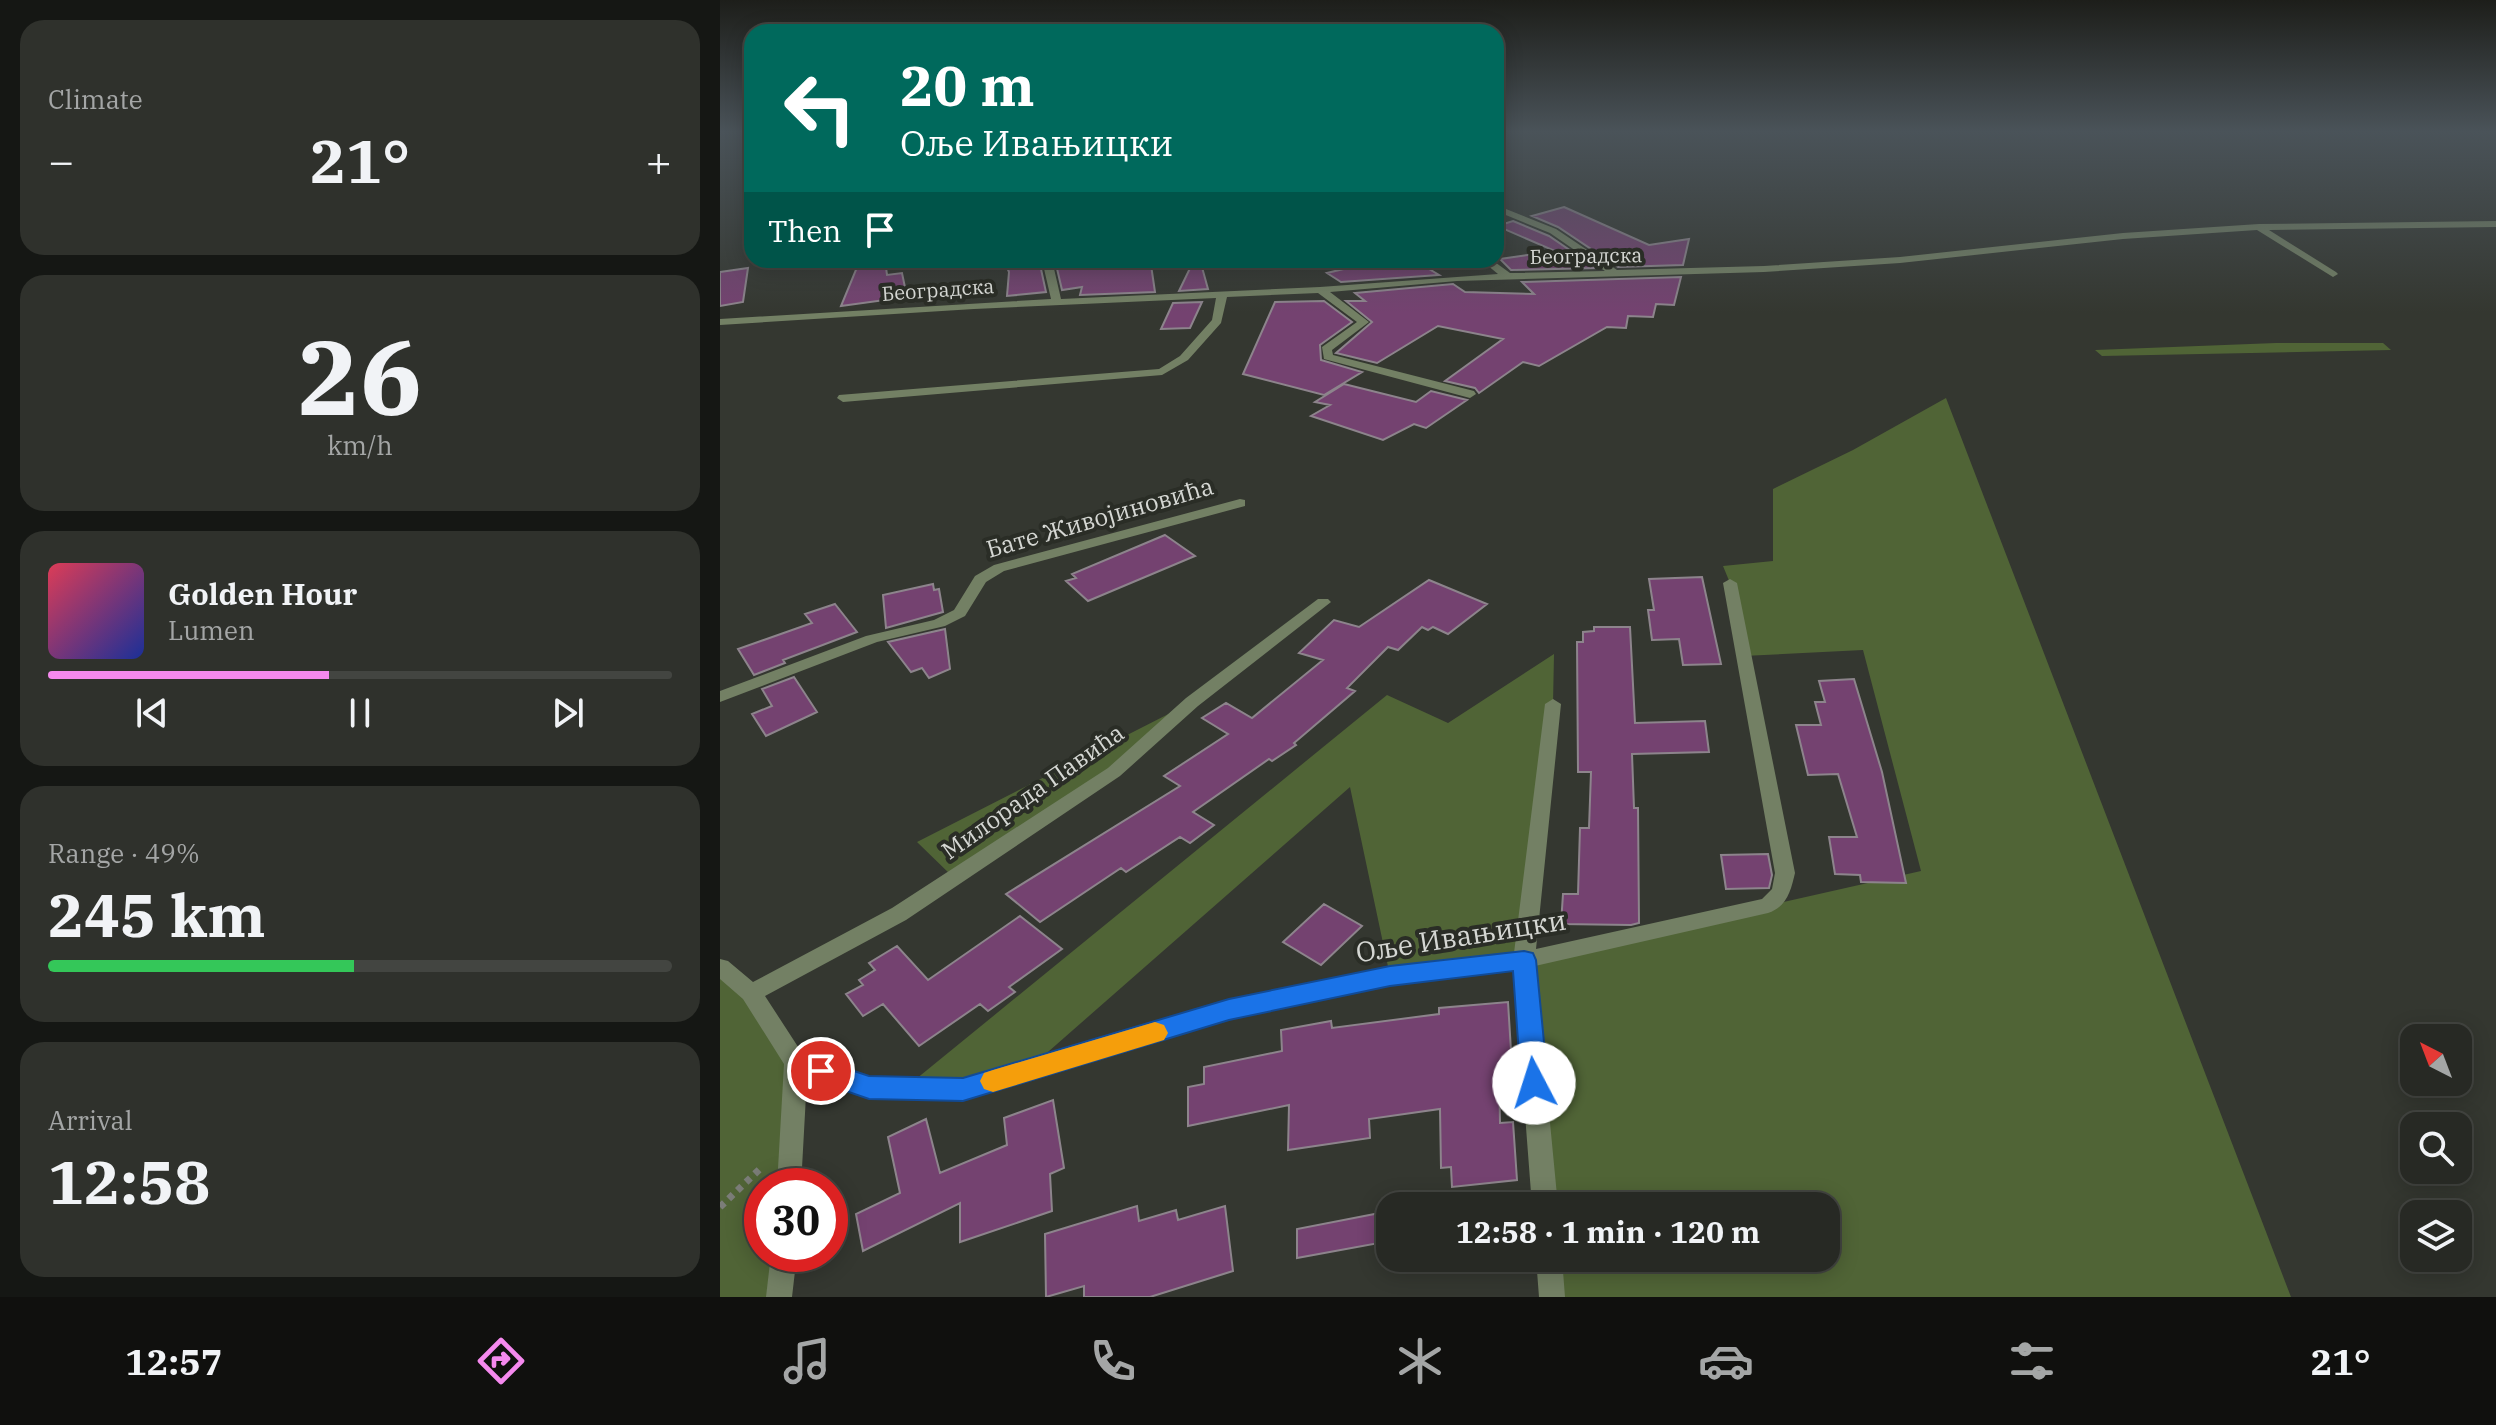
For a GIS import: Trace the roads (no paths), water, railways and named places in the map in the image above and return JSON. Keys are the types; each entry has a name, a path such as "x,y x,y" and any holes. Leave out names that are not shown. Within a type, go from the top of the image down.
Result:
{"street":[{"path":"1504,211 1553,231 1616,274"},
{"name":"Београдска","path":"720,322 1320,290 1507,276 1691,273 1900,260 2123,236 2259,227 2496,224"},
{"path":"2259,227 2333,274"},
{"path":"1049,268 1057,302"},
{"path":"1496,268 1507,276"},
{"path":"1320,290 1364,322 1326,349 1328,357 1470,394"},
{"path":"843,398 1162,372 1184,358 1217,321 1222,295"},
{"name":"Бате Живојиновића","path":"720,697 872,639 939,623 960,613 980,579 999,568 1240,503"},
{"name":"Оље Ивањицки","path":"796,1063 869,1088 963,1090 1229,1010 1390,976 1524,960 1768,905 1781,892 1785,873 1730,583"},
{"name":"Милорада Павића","path":"751,993 899,914 1114,772 1192,702 1323,602"},
{"path":"1544,1192 1524,960 1553,704"},
{"path":"720,967 751,993 796,1063 790,1168"},
{"path":"779,1297 782,1272"},
{"path":"1550,1272 1552,1297"}]}
